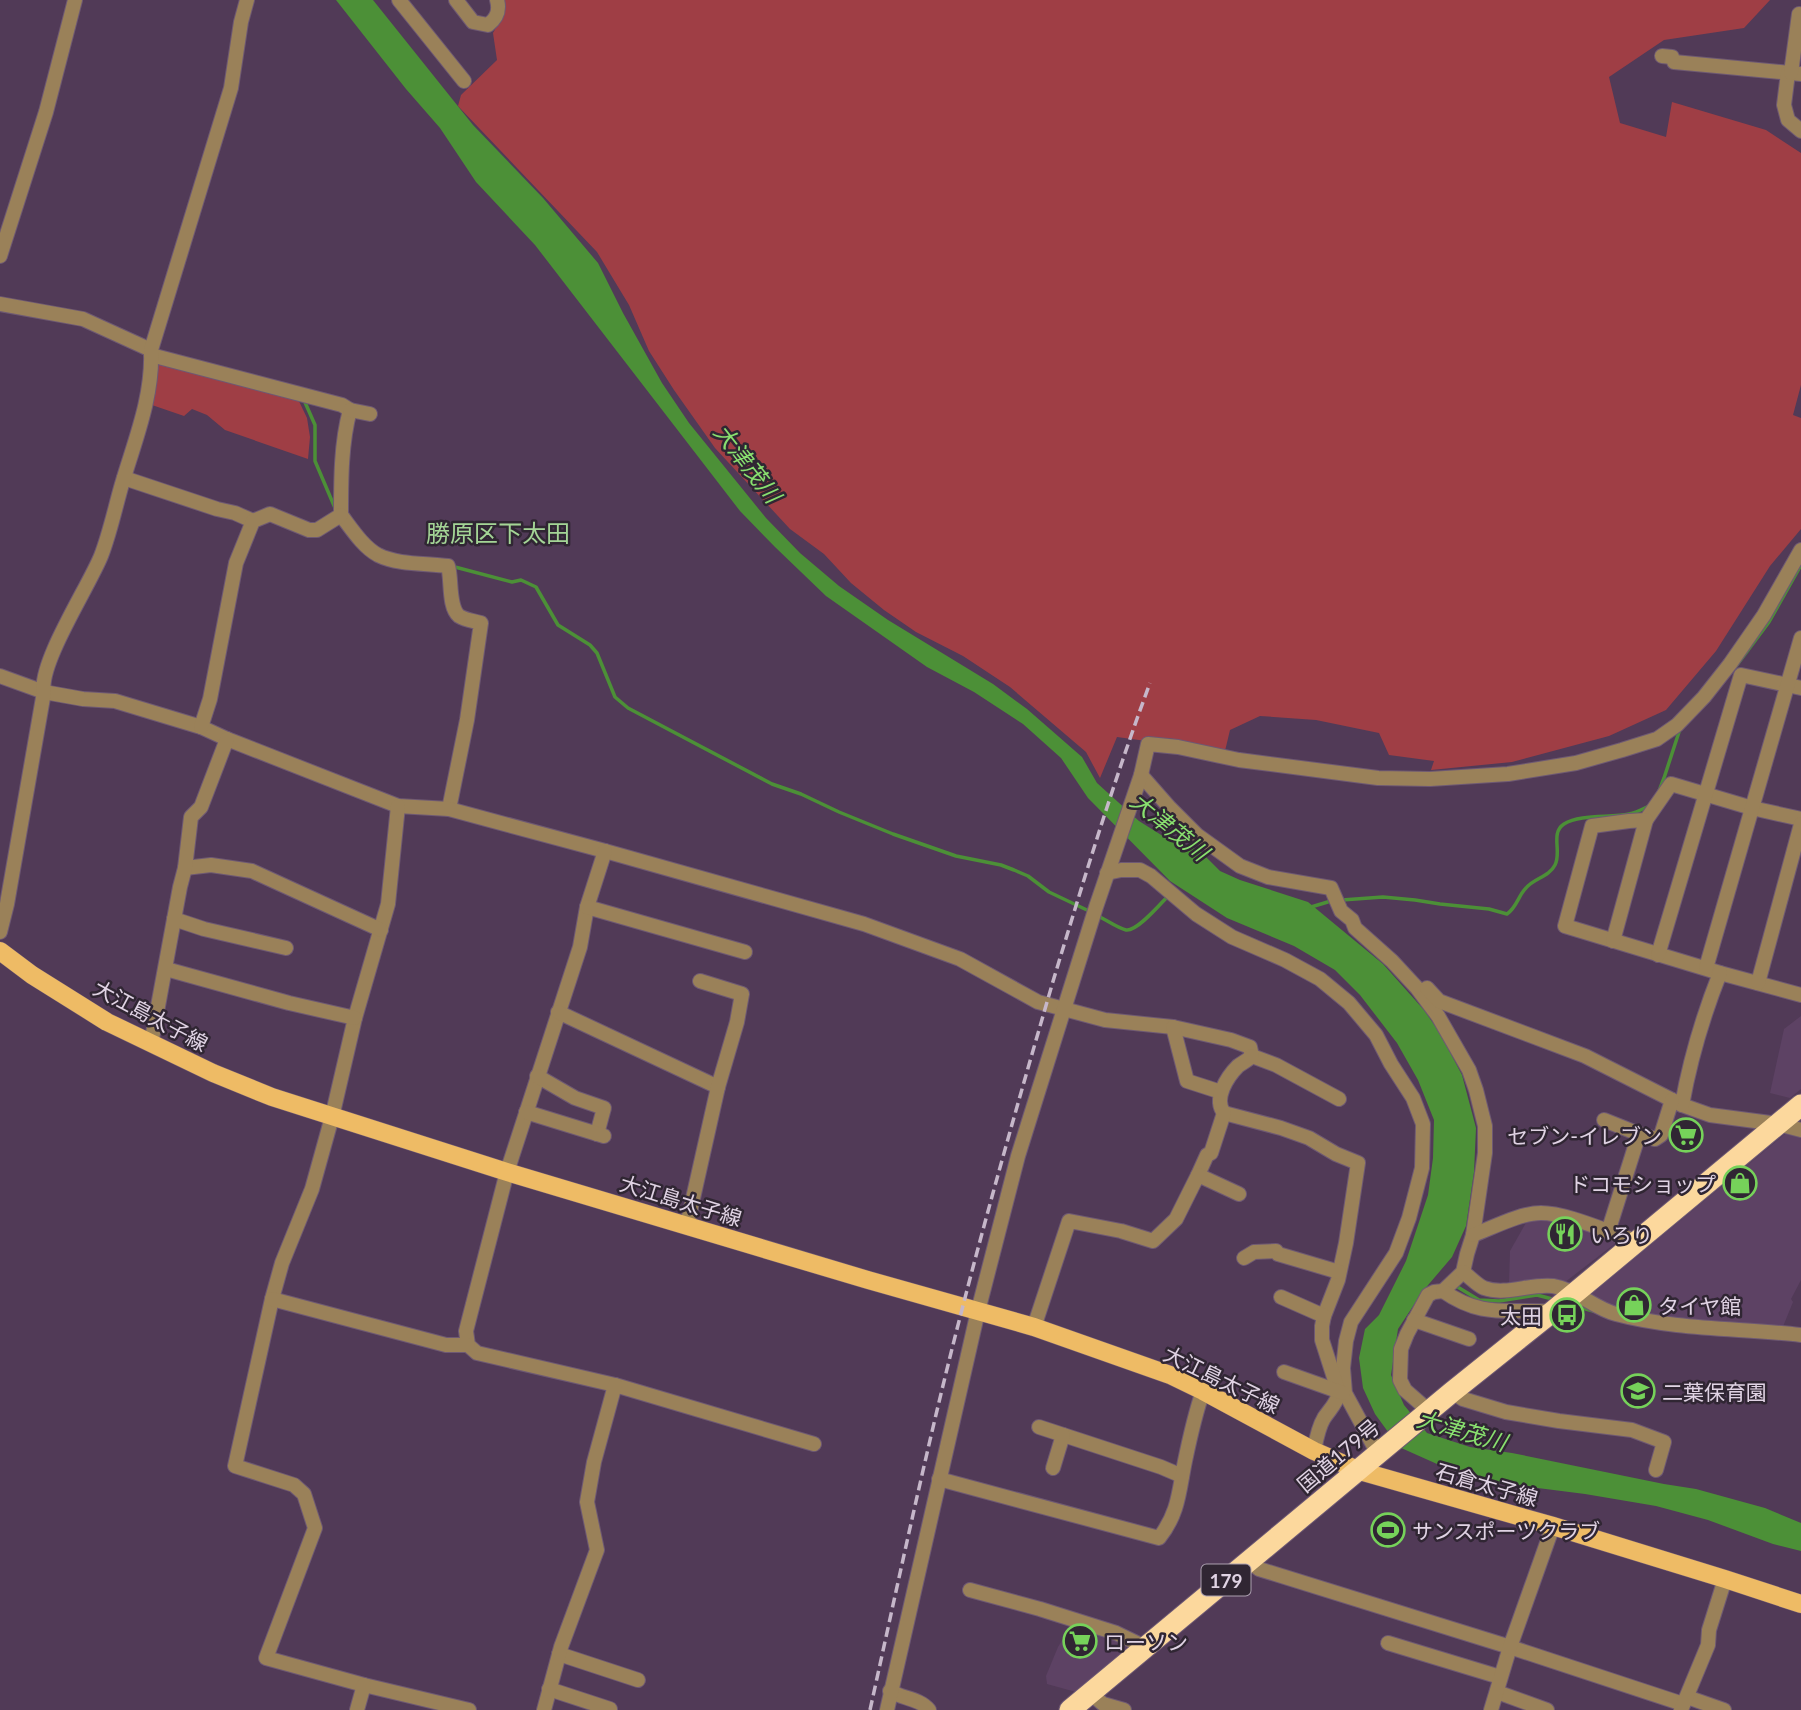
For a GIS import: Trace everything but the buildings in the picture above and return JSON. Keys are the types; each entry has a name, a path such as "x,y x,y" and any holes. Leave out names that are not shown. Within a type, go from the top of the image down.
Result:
{"highway":[{"name":"国道179号","path":"1070,1710 1801,1105"}],"main road":[{"name":"大江島太子線","path":"0,951 32,975 107,1021 151,1044 272,1097 507,1172 1034,1327 1170,1375 1314,1451 1360,1471"},
{"name":"石倉太子線","path":"1360,1471 1726,1579 1801,1604"}],"street":[{"path":"0,256 6,215 46,112 75,0"},
{"path":"0,932 44,692 42,684 57,644 102,556 143,418 151,352 231,88 247,0"},
{"path":"399,0 464,81"},
{"path":"456,0 473,22 488,25 495,19 499,8 497,0"},
{"path":"1799,14 1793,73 1784,105 1788,120 1801,131"},
{"path":"1662,56 1672,57 1674,62 1793,73"},
{"path":"0,304 83,319 151,352 370,414"},
{"path":"337,517 346,425 350,410"},
{"path":"124,478 253,521"},
{"path":"201,727 212,687 236,563 253,521 270,514 309,530 317,530 337,517"},
{"path":"337,517 378,555 449,570 455,612 461,618 481,623 467,720 449,809"},
{"path":"1658,955 1705,796 1735,669 1800,552"},
{"path":"1706,968 1752,808 1794,686 1801,638"},
{"path":"1735,669 1794,686"},
{"path":"887,1710 978,1311 1018,1156 1063,1009 1141,775 1148,744 1178,747 1239,760 1378,778 1466,778 1508,774 1576,763 1657,739 1676,725 1735,669"},
{"path":"0,676 44,692 115,701 201,727 398,806 449,809 864,924 960,959 1038,1002 1105,1020 1173,1027 1241,1044 1250,1047 1252,1056"},
{"path":"151,1044 185,868 191,817 201,807 227,739"},
{"path":"1141,775 1197,835 1240,866 1268,877 1331,888 1355,928 1417,988 1469,1070 1485,1126 1485,1153 1473,1235 1463,1272 1443,1291 1428,1295 1401,1349 1400,1380 1405,1390 1426,1414"},
{"path":"1613,941 1646,820 1671,784 1705,796 1801,819"},
{"path":"398,806 388,904 355,1018 312,1189 282,1263 272,1299 235,1466 294,1485 304,1494 315,1528 266,1658 469,1710"},
{"path":"1646,820 1592,826 1564,926 1801,995"},
{"path":"1758,983 1801,824"},
{"path":"605,851 587,907 580,947 507,1172 466,1331 468,1345 477,1353 615,1385 814,1444"},
{"path":"185,868 211,865 252,871 381,930"},
{"path":"1107,873 1139,870 1196,914 1232,937 1320,979 1349,1003 1376,1034 1413,1098 1423,1124 1422,1168 1409,1218 1396,1252 1351,1322 1346,1341 1342,1393 1324,1418 1314,1451"},
{"path":"587,907 745,952"},
{"path":"1346,916 1373,933 1439,1000 1586,1056 1677,1103 1710,1115 1778,1124 1801,1130"},
{"path":"174,919 204,929 286,948"},
{"path":"166,969 276,1000 355,1018"},
{"path":"1604,1120 1655,1139 1661,1135 1677,1103 1720,973"},
{"path":"687,1225 742,994 700,981"},
{"path":"558,1012 718,1087"},
{"path":"1173,1027 1187,1081 1221,1092"},
{"path":"1252,1056 1237,1067 1221,1092 1220,1108 1224,1113 1310,1138 1336,1154 1359,1163 1348,1232 1339,1272 1324,1316 1322,1340 1342,1393 1380,1452"},
{"path":"1252,1056 1276,1065 1339,1099"},
{"path":"526,1112 601,1135 604,1108 575,1098 537,1076"},
{"path":"1034,1327 1069,1221 1121,1231 1153,1241 1176,1219 1207,1155 1211,1153 1224,1113"},
{"path":"1608,1232 1639,1134"},
{"path":"1198,1175 1239,1194"},
{"path":"1473,1235 1541,1213 1567,1218 1636,1241"},
{"path":"1244,1258 1254,1252 1276,1251 1278,1254 1339,1272"},
{"path":"1463,1272 1484,1288 1501,1290 1551,1286 1575,1292 1613,1314 1656,1322 1801,1335"},
{"path":"1443,1291 1455,1300 1477,1309 1552,1312"},
{"path":"1281,1297 1324,1316"},
{"path":"272,1299 446,1345 468,1345"},
{"path":"1414,1320 1469,1339"},
{"path":"1284,1372 1342,1393"},
{"path":"544,1710 559,1654 597,1550 587,1502 594,1462 615,1385"},
{"path":"939,1479 1159,1538 1176,1509 1193,1420 1203,1391"},
{"path":"1452,1392 1463,1399 1506,1412 1632,1430 1664,1442 1656,1470"},
{"path":"1039,1427 1182,1476"},
{"path":"1053,1468 1063,1435"},
{"path":"1491,1710 1510,1647 1553,1527"},
{"path":"1250,1561 1259,1569 1684,1704 1724,1710"},
{"path":"1684,1704 1708,1645 1709,1630 1726,1579"},
{"path":"970,1590 1116,1633 1145,1647"},
{"path":"1388,1643 1500,1677"},
{"path":"559,1654 638,1680"},
{"path":"358,1710 364,1685"},
{"path":"549,1689 610,1709"},
{"path":"890,1691 922,1702 929,1710"},
{"path":"1497,1692 1548,1710"},
{"path":"1090,1693 1103,1704 1124,1710"}],"shaded area":[{"path":"336,0 373,0 473,125 543,198 598,263 662,383 689,423 766,518 800,553 839,586 888,620 993,684 1027,709 1082,757 1097,783 1139,821 1166,838 1199,850 1220,871 1308,902 1383,964 1424,1010 1440,1033 1462,1075 1476,1128 1474,1172 1466,1226 1452,1257 1423,1291 1398,1329 1391,1375 1404,1405 1427,1433 1470,1447 1696,1489 1765,1508 1801,1523 1801,1551 1656,1506 1490,1482 1446,1468 1399,1447 1375,1414 1363,1388 1359,1358 1365,1329 1379,1315 1406,1261 1428,1195 1433,1158 1434,1120 1418,1080 1397,1043 1360,995 1335,970 1294,946 1227,918 1170,881 1088,798 1061,758 1023,724 974,692 927,667 826,596 775,547 740,511 535,245 476,182 440,128"},
{"path":"501,0 1770,0 1744,28 1664,40 1609,77 1620,123 1666,137 1672,102 1766,130 1801,153 1801,385 1793,415 1801,418 1801,529 1770,566 1716,651 1666,710 1609,736 1512,762 1431,770 1434,761 1389,755 1379,733 1316,720 1260,716 1230,730 1225,751 1169,738 1161,743 1117,737 1100,778 1086,752 1010,687 963,656 916,632 851,583 824,554 790,529 715,448 649,351 629,305 597,252 458,106 461,95 497,60 493,33 504,13"},
{"path":"157,360 297,397 307,418 310,437 308,459 225,430 207,415 192,409 184,416 149,404"},
{"path":"1801,1016 1801,1089 1790,1098 1770,1093 1784,1029"},
{"path":"1785,1134 1801,1138 1801,1280 1791,1299 1793,1302 1782,1329 1627,1315 1588,1297"},
{"path":"1540,1216 1607,1234 1617,1242 1556,1289 1509,1284 1510,1251 1527,1221"},
{"path":"1073,1623 1118,1638 1127,1648 1076,1692 1047,1684 1046,1676 1058,1647"}],"waterway":[{"path":"304,400 315,425 315,461 335,508"},
{"path":"1734,669 1769,622 1801,565"},
{"path":"452,567 512,582 521,580 536,587 558,625 590,645 597,653 615,697 628,708 772,784 893,834 956,856 1014,870 1028,876 1049,892 1089,911"},
{"path":"1659,791 1680,729"},
{"path":"1342,900 1383,897 1489,909 1507,914 1523,891 1555,865 1558,832 1564,824 1578,819 1632,813 1649,806"},
{"path":"1096,915 1122,929 1131,929 1142,922 1169,895"},
{"path":"1311,907 1331,901"},
{"path":"1456,1286 1479,1300 1499,1301 1537,1295 1556,1300"},
{"path":"1575,1306 1593,1311"}],"railway":[{"path":"870,1710 934,1424 992,1197 1077,904 1150,683"}],"place":[{"name":"セブン-イレブン","path":"1686,1135"},
{"name":"ドコモショップ","path":"1740,1183"},
{"name":"いろり","path":"1565,1234"},
{"name":"タイヤ館","path":"1634,1305"},
{"name":"太田","path":"1567,1315"},
{"name":"二葉保育園","path":"1638,1391"},
{"name":"サンスポーツクラブ","path":"1388,1530"},
{"name":"ローソン","path":"1080,1641"}],"district":[{"name":"勝原区下太田","path":"498,532"}],"water label":[{"name":"大津茂川","path":"748,463"},
{"name":"大津茂川","path":"1170,826"},
{"name":"大津茂川","path":"1462,1430"}]}
